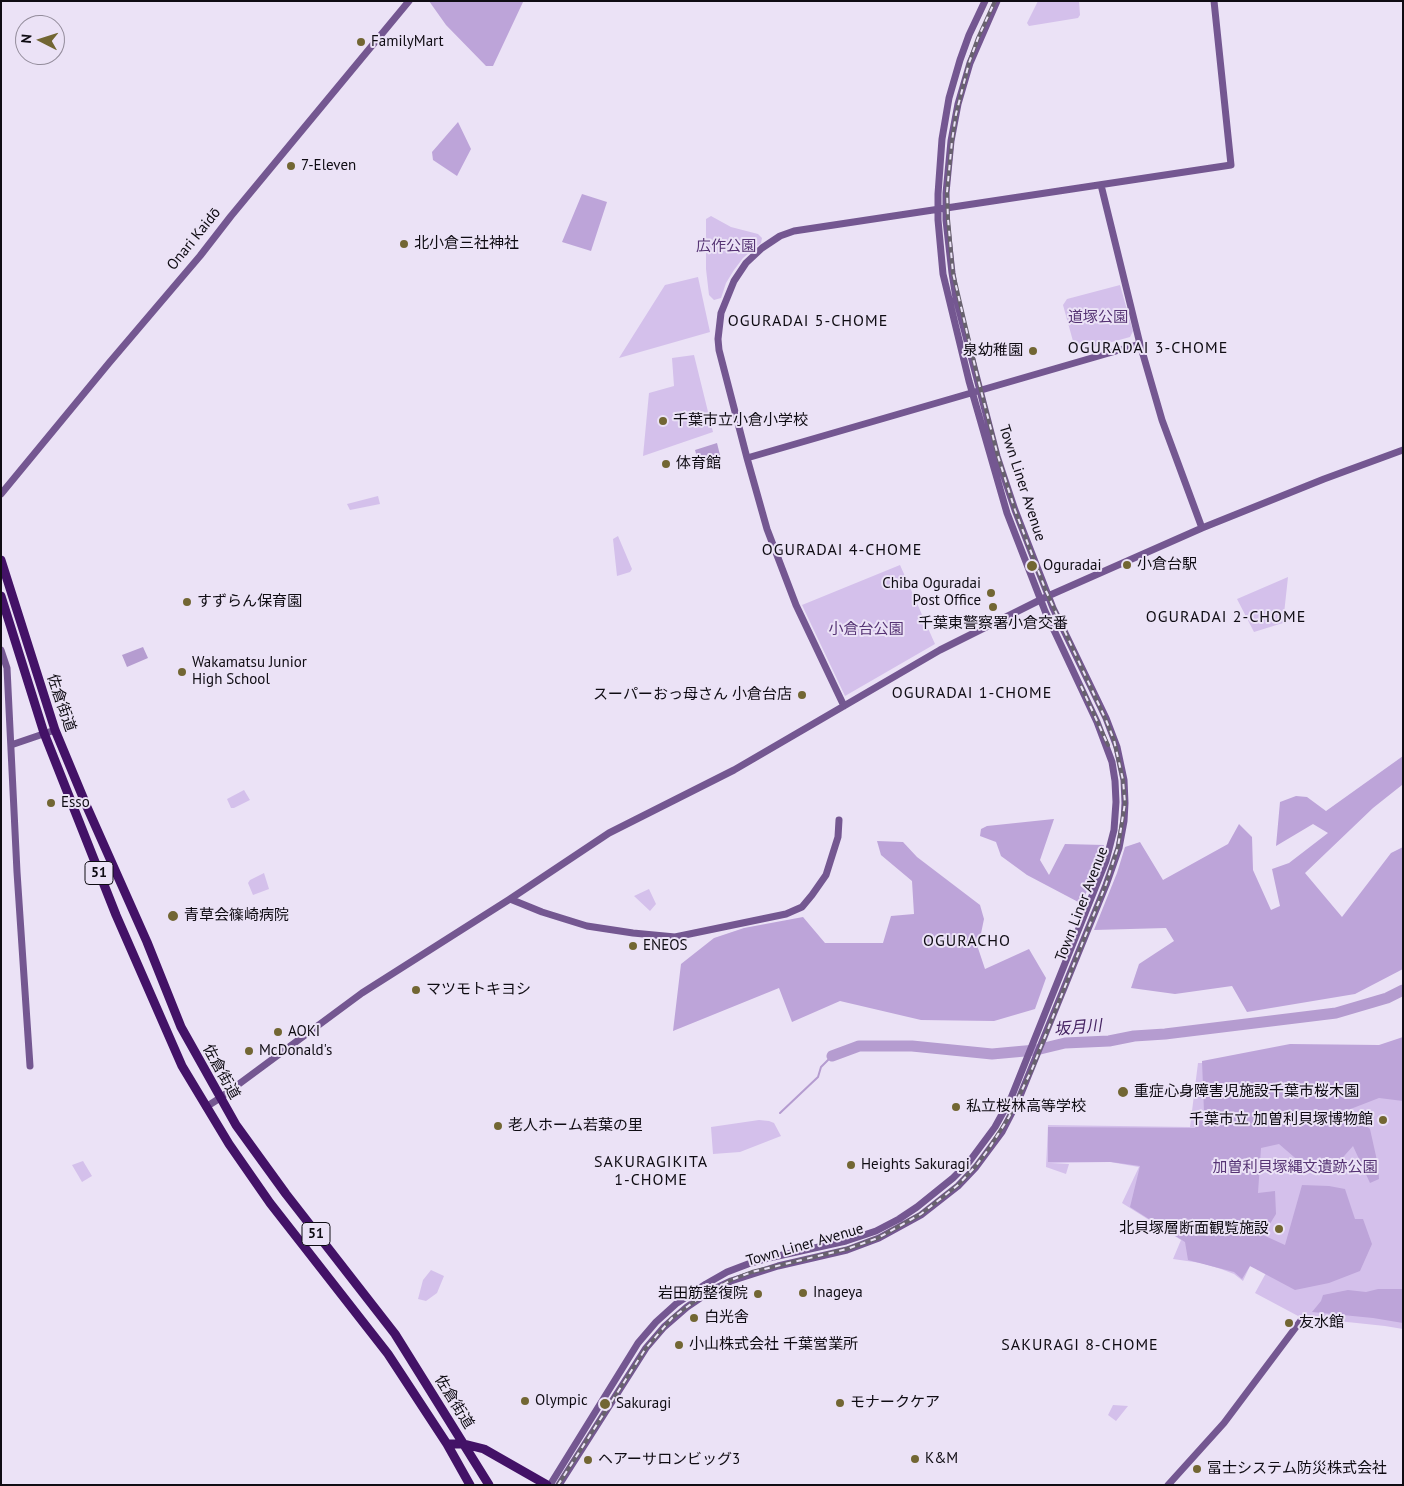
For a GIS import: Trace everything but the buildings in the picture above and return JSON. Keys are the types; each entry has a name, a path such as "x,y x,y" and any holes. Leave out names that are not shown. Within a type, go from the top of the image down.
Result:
{"highway":[{"name":"佐倉街道","path":"1,560 55,730 87,808 147,942 181,1027 220,1098 256,1154 395,1334 464,1444"},
{"name":"佐倉街道","path":"1,596 44,734 116,915 182,1066 206,1107 270,1203 388,1354 447,1444 464,1444"},
{"name":"51","path":"447,1444 470,1485"},
{"path":"464,1444 484,1449 548,1485"},
{"name":"51","path":"464,1444 489,1485"}],"street":[{"name":"Onari Kaidō","path":"1,494 200,256 409,1"},
{"name":"Town Liner Avenue","path":"548,1485 638,1343 656,1322 672,1308 727,1272 769,1258 846,1242 876,1231 899,1219 935,1194 969,1162 995,1127 1011,1098 1106,861 1114,830 1116,802 1112,762 1097,722 1007,513 972,393 943,274 939,166 949,98 969,35 985,1"},
{"name":"Town Liner Avenue","path":"559,1485 634,1365 655,1337 673,1318 695,1301 731,1281 778,1266 847,1250 879,1238 921,1215 958,1186 976,1167 1002,1132 1018,1101 1114,865 1122,831 1125,803 1124,780 1113,733 1044,598 997,456 952,273 942,208 958,104 970,63 997,1"},
{"path":"844,706 796,605 766,529 719,350 719,321 724,302 734,281 746,263 769,242 794,232 1231,164 1214,1"},
{"path":"1101,185 1140,344 1162,420 1202,528"},
{"path":"747,458 1140,344"},
{"path":"206,1107 362,993 510,899 609,833 734,770 940,650 1044,598 1202,528 1324,478 1403,450"},
{"path":"1,650 7,668 17,872 30,1066"},
{"path":"11,745 55,730"},
{"path":"510,899 588,926 675,937 786,914 802,907 826,875 838,837 839,820"},
{"path":"1168,1485 1224,1424 1302,1319"}],"green space":[{"path":"1038,1 1079,1 1080,15 1078,18 1029,26 1027,23"},
{"name":"広作公園","path":"711,216 731,227 758,234 762,238 761,243 743,258 734,270 726,283 721,298 714,300 709,295 706,269 706,219"},
{"path":"698,277 710,332 619,358 665,285"},
{"name":"道塚公園","path":"1120,285 1133,331 1130,337 1076,352 1063,305 1067,299"},
{"path":"694,355 713,432 643,456 649,393 674,386 672,358"},
{"path":"378,496 380,504 350,510 347,504"},
{"path":"618,536 632,569 630,572 617,576 613,539"},
{"name":"小倉台公園","path":"900,565 935,644 845,696 802,605"},
{"path":"1288,577 1283,623 1254,632 1237,599"},
{"path":"244,790 250,800 231,808 227,799"},
{"path":"264,873 269,889 253,895 248,883"},
{"path":"649,889 656,904 650,911 634,896"},
{"name":"加曽利貝塚縄文遺跡公園","path":"1403,1046 1403,1329 1300,1317 1255,1293 1266,1273 1250,1266 1243,1281 1234,1274 1221,1269 1201,1263 1173,1259 1181,1240 1122,1203 1139,1167 1110,1162 1051,1163 1069,1164 1066,1174 1046,1167 1048,1125 1190,1127 1198,1063 1242,1063"},
{"path":"759,1120 774,1123 781,1136 740,1152 713,1154 711,1127"},
{"path":"83,1161 92,1176 82,1182 72,1165"},
{"path":"431,1270 444,1276 437,1293 426,1301 418,1299 423,1280"},
{"path":"1113,1405 1128,1406 1116,1421 1108,1415"}],"shaded area":[{"path":"429,1 523,2 493,66 486,66 446,25"},
{"path":"458,122 471,149 457,176 433,160 432,152"},
{"path":"582,194 607,202 591,251 562,242"},
{"path":"717,443 720,455 698,461 695,450"},
{"path":"143,647 148,658 127,667 122,655"},
{"path":"1403,756 1403,786 1373,808 1305,873 1342,917 1391,853 1403,847 1403,969 1355,994 1247,1012 1232,986 1175,994 1131,988 1139,964 1174,941 1166,928 1094,930 1117,873 1125,847 1140,842 1163,880 1228,844 1239,824 1252,837 1253,870 1271,910 1280,906 1272,869 1289,863 1328,833 1313,824 1276,846 1280,802 1296,796 1307,797 1326,811"},
{"path":"1054,819 1040,860 1049,875 1065,844 1104,845 1082,904 1027,875 1001,856 996,842 980,836 981,829 987,826"},
{"path":"877,841 903,842 917,857 980,905 984,919 978,948 985,969 1029,949 1046,978 1035,1009 994,1021 921,1020 840,1001 792,1022 779,988 673,1031 681,964 714,938 744,928 803,917 825,943 883,943 891,916 914,914 912,881 881,855"},
{"name":"加曽利貝塚縄文遺跡公園","path":"1403,1037 1403,1101 1379,1098 1348,1110 1370,1129 1379,1179 1370,1183 1353,1146 1337,1164 1315,1166 1301,1163 1279,1144 1261,1148 1258,1193 1275,1191 1276,1214 1263,1235 1285,1245 1302,1185 1329,1186 1345,1189 1355,1219 1363,1219 1372,1244 1360,1271 1329,1283 1295,1290 1250,1266 1242,1279 1234,1272 1188,1260 1185,1242 1130,1207 1140,1166 1111,1162 1048,1162 1048,1127 1195,1128 1204,1112 1202,1061 1290,1044 1379,1045"},
{"path":"1378,1289 1403,1289 1403,1323 1312,1312 1321,1301 1323,1295 1348,1290 1366,1292"}],"waterway":[{"name":"坂月川","path":"832,1056 859,1046 912,1046 992,1054 1036,1050 1065,1043 1109,1041 1134,1036 1165,1034 1336,1013 1387,998 1403,990"},
{"name":"坂月川","path":"780,1113 818,1077 821,1067 832,1056"}],"railway":[{"path":"558,1485 646,1348 672,1318 695,1301 731,1280 752,1272 847,1249 878,1238 921,1214 958,1185 975,1167 1009,1117 1032,1069 1106,884 1118,847 1125,803 1123,780 1114,740 1046,591 1015,510 998,456 953,273 947,192 956,114 969,63 995,1"},
{"path":"1081,686 1108,745"}],"place":[{"name":"FamilyMart","path":"361,42"},
{"name":"7-Eleven","path":"291,166"},
{"name":"北小倉三社神社","path":"404,244"},
{"name":"泉幼稚園","path":"1033,351"},
{"name":"千葉市立小倉小学校","path":"663,421"},
{"name":"体育館","path":"666,464"},
{"name":"小倉台駅","path":"1127,565"},
{"name":"Oguradai","path":"1032,566"},
{"name":"Chiba Oguradai Post Office","path":"991,593"},
{"name":"すずらん保育園","path":"187,602"},
{"name":"千葉東警察署小倉交番","path":"993,607"},
{"name":"Wakamatsu Junior High School","path":"182,672"},
{"name":"スーパーおっ母さん 小倉台店","path":"802,695"},
{"name":"Esso","path":"51,803"},
{"name":"青草会篠崎病院","path":"173,916"},
{"name":"ENEOS","path":"633,946"},
{"name":"マツモトキヨシ","path":"416,990"},
{"name":"AOKI","path":"278,1032"},
{"name":"McDonald's","path":"249,1051"},
{"name":"重症心身障害児施設千葉市桜木園","path":"1123,1092"},
{"name":"私立桜林高等学校","path":"956,1107"},
{"name":"千葉市立 加曽利貝塚博物館","path":"1383,1120"},
{"name":"老人ホーム若葉の里","path":"498,1126"},
{"name":"Heights Sakuragi","path":"851,1165"},
{"name":"北貝塚層断面観覧施設","path":"1279,1229"},
{"name":"Inageya","path":"803,1293"},
{"name":"岩田筋整復院","path":"758,1294"},
{"name":"白光舎","path":"694,1318"},
{"name":"友水館","path":"1289,1323"},
{"name":"小山株式会社 千葉営業所","path":"679,1345"},
{"name":"Olympic","path":"525,1401"},
{"name":"モナークケア","path":"840,1403"},
{"name":"Sakuragi","path":"605,1404"},
{"name":"K&M","path":"915,1459"},
{"name":"ヘアーサロンビッグ3","path":"588,1460"},
{"name":"冨士システム防災株式会社","path":"1197,1469"}],"district":[{"name":"OGURADAI 5-CHOME","path":"808,321"},
{"name":"OGURADAI 3-CHOME","path":"1148,348"},
{"name":"OGURADAI 4-CHOME","path":"842,550"},
{"name":"OGURADAI 2-CHOME","path":"1226,617"},
{"name":"OGURADAI 1-CHOME","path":"972,693"},
{"name":"OGURACHO","path":"967,941"},
{"name":"SAKURAGIKITA 1-CHOME","path":"651,1171"},
{"name":"SAKURAGI 8-CHOME","path":"1080,1345"}]}
